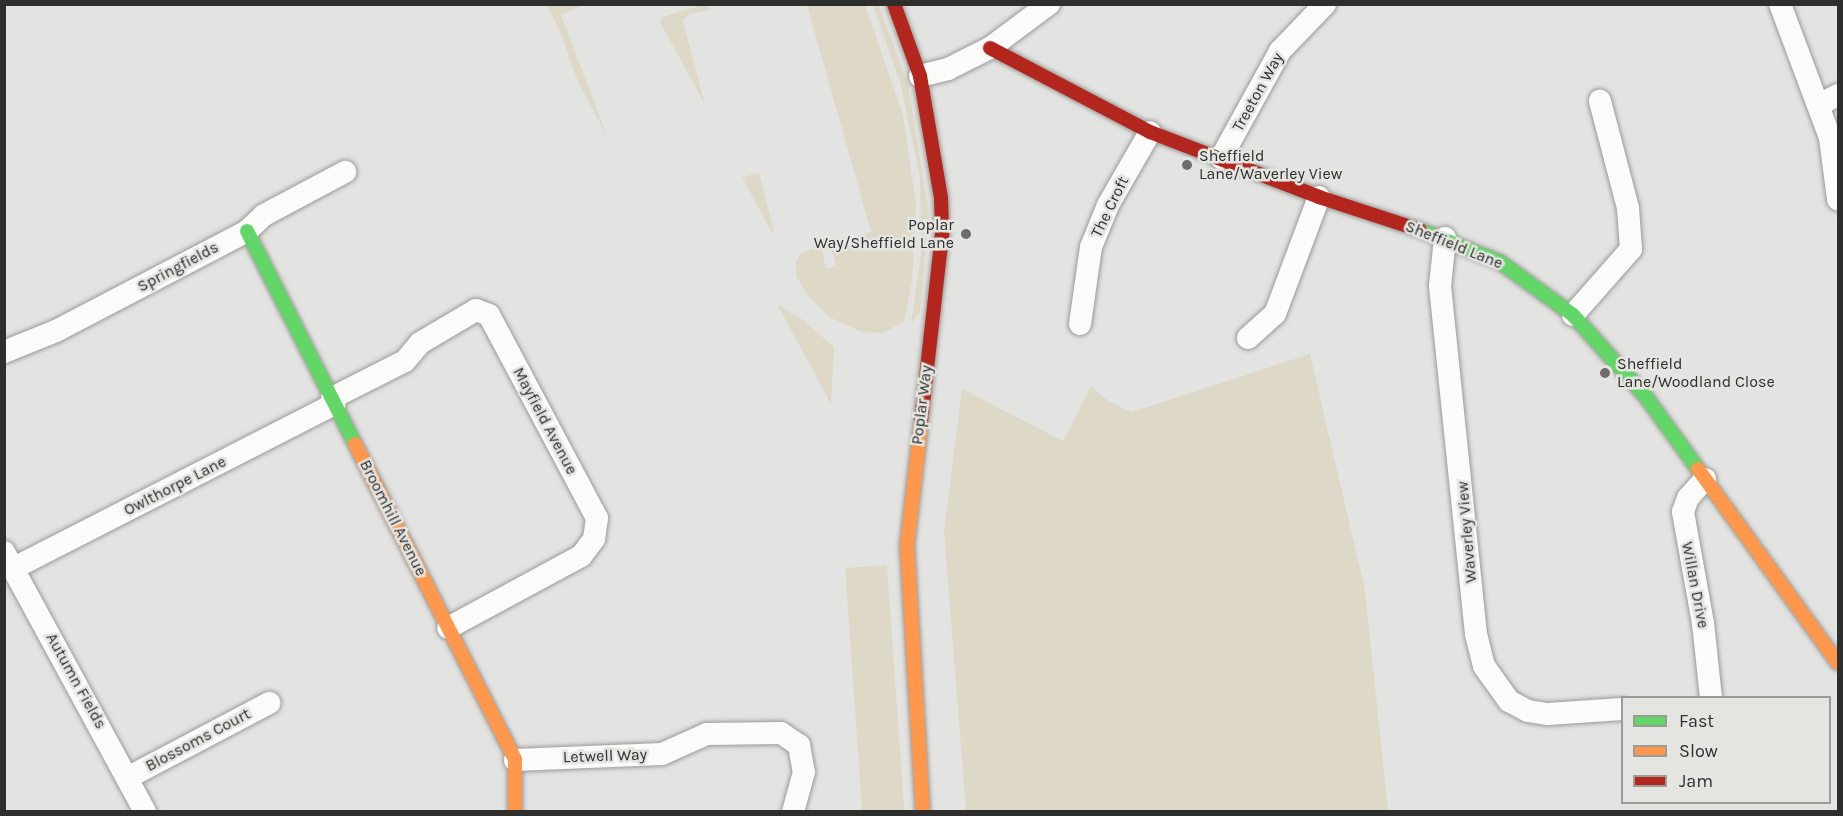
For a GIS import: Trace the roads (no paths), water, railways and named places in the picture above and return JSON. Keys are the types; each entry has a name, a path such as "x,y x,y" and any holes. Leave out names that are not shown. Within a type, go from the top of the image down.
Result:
{"street":[{"name":"Poplar Way","path":"894,4 920,76 939,187 942,235 907,545 923,812"},
{"path":"920,76 948,69 990,48 1049,4"},
{"name":"Treeton Way","path":"1221,158 1280,51 1324,4"},
{"path":"1780,4 1829,100 1830,138 1839,199"},
{"name":"Sheffield Lane","path":"990,48 1106,112 1150,132 1319,197 1445,238 1500,262 1573,315 1646,397 1839,663"},
{"path":"1573,315 1631,249 1628,208 1600,101"},
{"name":"The Croft","path":"1080,324 1091,247 1108,205 1150,132"},
{"name":"Springfields","path":"4,352 56,331 247,231 264,214 345,172"},
{"path":"1248,338 1275,314 1319,197"},
{"name":"Broomhill Avenue","path":"247,231 515,760 515,812"},
{"name":"Waverley View","path":"1445,238 1440,286 1476,634 1484,666 1509,701 1528,711 1548,714 1621,709"},
{"name":"Mayfield Avenue","path":"334,401 405,361 420,343 476,310 489,315 597,518 594,538 581,556 448,628"},
{"name":"Owlthorpe Lane","path":"7,558 334,401"},
{"name":"Willan Drive","path":"1705,479 1688,498 1683,512 1703,623 1711,696"},
{"name":"Autumn Fields","path":"7,558 145,812"},
{"name":"Blossoms Court","path":"127,778 269,703"},
{"name":"Letwell Way","path":"515,760 662,754 707,734 781,733 799,745 804,772 793,812"}],"place":[{"name":"Sheffield Lane/Waverley View","path":"1187,165"},
{"name":"Poplar Way/Sheffield Lane","path":"966,234"},
{"name":"Sheffield Lane/Woodland Close","path":"1605,373"}]}
